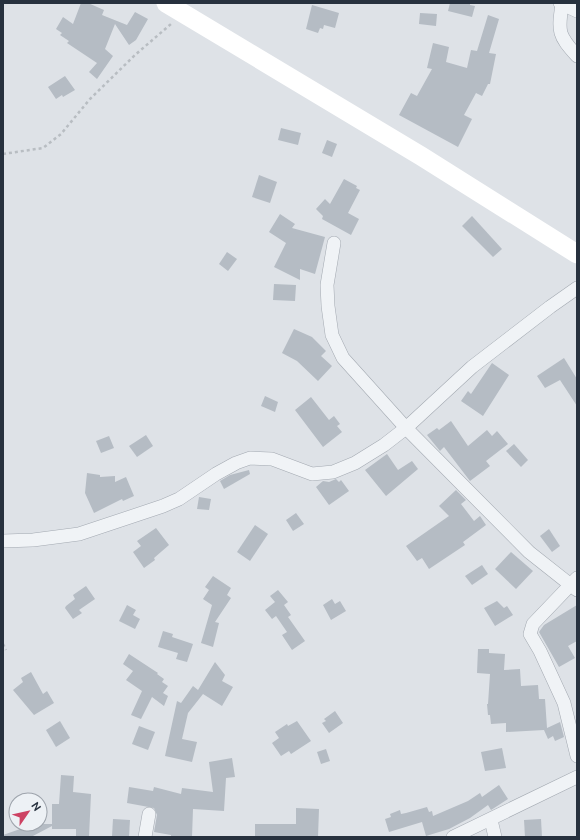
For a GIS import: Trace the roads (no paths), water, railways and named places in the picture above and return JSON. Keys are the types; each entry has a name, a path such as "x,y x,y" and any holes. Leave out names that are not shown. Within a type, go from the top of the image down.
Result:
{"main road":[{"path":"166,3 421,156 577,254"}],"street":[{"path":"570,7 559,31 564,42 577,56"},
{"path":"334,243 327,285 332,335 343,358 406,428 529,552 575,584 533,624 530,634 543,657 564,703 577,756"},
{"path":"3,541 33,540 79,534 163,506 179,499 216,474 236,463 250,458 272,459 312,474 333,472 355,463 384,445 406,428 472,367 577,288"},
{"path":"453,837 491,820 577,777"},
{"path":"145,837 149,814"},
{"path":"491,820 495,837"}]}
